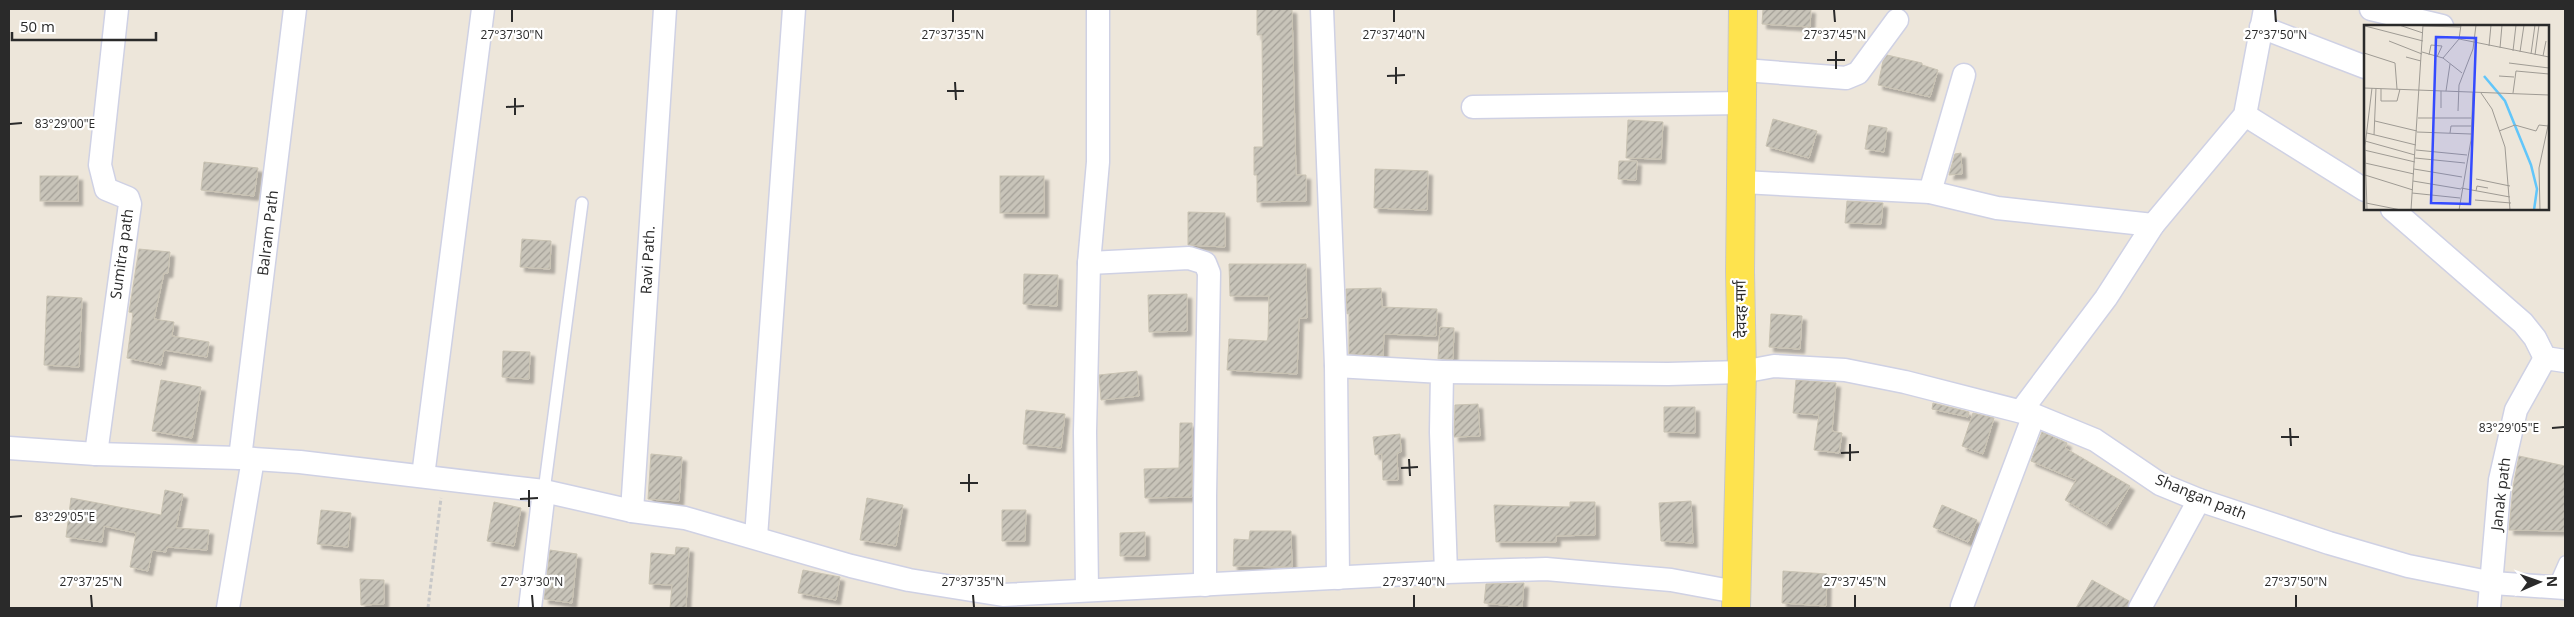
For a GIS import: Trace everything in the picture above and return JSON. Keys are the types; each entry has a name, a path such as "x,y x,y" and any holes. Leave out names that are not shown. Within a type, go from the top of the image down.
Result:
{"main road":[{"name":"देवदह मार्ग","path":"1736,600 1742,372 1740,272 1744,103 1743,9"}],"street":[{"name":"Sumitra path","path":"96,454 130,204 128,198 106,189 100,165 117,9"},
{"name":"Balram Path","path":"228,608 247,459 294,9"},
{"path":"433,477 483,9"},
{"name":"Ravi Path.","path":"632,511 665,9"},
{"path":"756,537 794,9"},
{"path":"1087,590 1084,432 1089,263 1098,162 1098,9"},
{"path":"1322,9 1336,366 1338,578"},
{"path":"2372,9 2439,25"},
{"path":"2442,9 2443,25"},
{"path":"1962,606 2027,413 2106,298 2153,225 2244,115 2263,18 2364,67"},
{"path":"1744,70 1846,78 1853,76 1858,73 1897,20"},
{"path":"1930,192 1964,75"},
{"path":"1473,107 1744,103"},
{"path":"2244,115 2364,189"},
{"path":"1743,182 1930,192 1997,208 2153,225"},
{"path":"2393,210 2523,323 2555,359"},
{"path":"1089,263 1189,258 1205,263 1210,273 1205,496 1206,585"},
{"name":"Janak path","path":"2489,608 2493,583 2500,480 2516,410 2555,359"},
{"name":"Shangan path","path":"1336,366 1442,372 1607,374 1742,372 1774,366 1844,370 2027,413 2095,440 2160,484 2199,500 2329,543 2408,566 2493,583 2560,588"},
{"path":"1442,372 1441,432 1446,572"},
{"path":"9,448 96,454 247,459 544,490 632,511 685,518 852,566 962,590 1003,595 1446,572 1546,570 1671,580 1736,600"},
{"path":"530,608 544,490"},
{"path":"2140,608 2199,500"}],"lane":[{"path":"544,490 582,203"},
{"path":"2560,588 2565,562"}],"path":[{"path":"428,608 433,477"}],"building":[{"path":"1257,9 1292,9 1296,175 1306,175 1306,201 1257,202 1257,175 1254,175 1254,147 1263,147 1262,35 1257,35"},
{"path":"1763,9 1811,9 1810,27 1762,24"},
{"path":"1887,55 1922,63 1922,65 1938,70 1930,97 1878,85 1883,61"},
{"path":"1773,119 1817,131 1809,158 1766,146"},
{"path":"1628,120 1663,122 1661,159 1626,158"},
{"path":"1869,125 1887,128 1884,152 1865,149"},
{"path":"1961,153 1962,174 1949,175 1955,154"},
{"path":"1619,161 1637,161 1636,180 1618,179"},
{"path":"204,162 258,168 254,196 201,190"},
{"path":"1375,169 1428,171 1427,210 1374,208"},
{"path":"40,176 78,176 78,201 40,201"},
{"path":"1000,176 1044,176 1044,213 1000,213"},
{"path":"1847,201 1883,203 1881,224 1845,223"},
{"path":"1188,212 1225,213 1225,247 1188,245"},
{"path":"522,239 551,241 550,269 520,267"},
{"path":"139,249 170,252 168,273 164,273 154,319 174,322 172,336 209,342 207,357 164,350 161,365 127,358 133,313 129,312"},
{"path":"1229,264 1306,264 1307,318 1299,318 1297,374 1227,370 1229,339 1267,341 1269,296 1230,296"},
{"path":"1024,274 1058,275 1057,306 1023,304"},
{"path":"1381,288 1382,307 1437,309 1436,336 1384,334 1383,356 1349,354 1349,313 1347,314 1346,289"},
{"path":"1187,294 1187,331 1149,332 1148,295"},
{"path":"47,296 82,298 79,367 44,365"},
{"path":"1771,314 1802,316 1800,349 1769,347"},
{"path":"1440,327 1454,328 1453,359 1438,359"},
{"path":"503,351 530,352 529,379 502,377"},
{"path":"1137,371 1139,396 1101,400 1099,375"},
{"path":"161,380 201,387 192,438 152,431"},
{"path":"1796,380 1836,383 1832,431 1842,433 1839,453 1814,450 1819,415 1793,413"},
{"path":"1933,403 1969,412 1968,417 1932,409"},
{"path":"1478,404 1480,436 1454,437 1455,405"},
{"path":"1664,407 1695,407 1695,433 1664,432"},
{"path":"1026,410 1065,414 1061,448 1023,444"},
{"path":"1973,413 1994,418 1983,454 1962,446"},
{"path":"1180,423 1192,423 1192,497 1145,498 1144,469 1179,468"},
{"path":"2042,432 2067,443 2065,448 2130,486 2107,525 2065,500 2076,480 2031,461"},
{"path":"1400,434 1401,452 1397,453 1398,480 1383,480 1382,454 1375,455 1373,437"},
{"path":"651,454 682,457 679,501 648,499"},
{"path":"2519,456 2565,466 2565,531 2509,530 2513,487"},
{"path":"165,490 183,494 176,528 209,530 207,550 167,547 166,552 152,550 148,571 130,567 136,533 104,526 102,542 66,537 71,498 161,515"},
{"path":"867,498 903,505 896,546 860,540"},
{"path":"1691,501 1693,543 1661,541 1659,503"},
{"path":"494,502 521,508 514,546 487,541"},
{"path":"1570,502 1595,502 1595,535 1556,536 1556,542 1496,542 1494,505 1570,507"},
{"path":"1942,505 1977,520 1968,542 1933,527"},
{"path":"321,510 351,513 348,547 317,544"},
{"path":"1002,510 1026,510 1025,541 1002,541"},
{"path":"1250,531 1291,531 1292,567 1233,566 1234,539 1249,540"},
{"path":"1145,532 1145,556 1120,556 1120,533"},
{"path":"676,547 689,548 686,608 670,608 672,585 649,584 651,553 675,555"},
{"path":"550,550 577,554 572,603 544,599"},
{"path":"803,570 840,577 836,600 798,593"},
{"path":"1783,571 1827,574 1826,606 1782,603"},
{"path":"360,579 384,580 384,604 361,605"},
{"path":"2092,580 2129,601 2127,608 2076,608"},
{"path":"1524,583 1522,607 1484,603 1486,584"}]}
